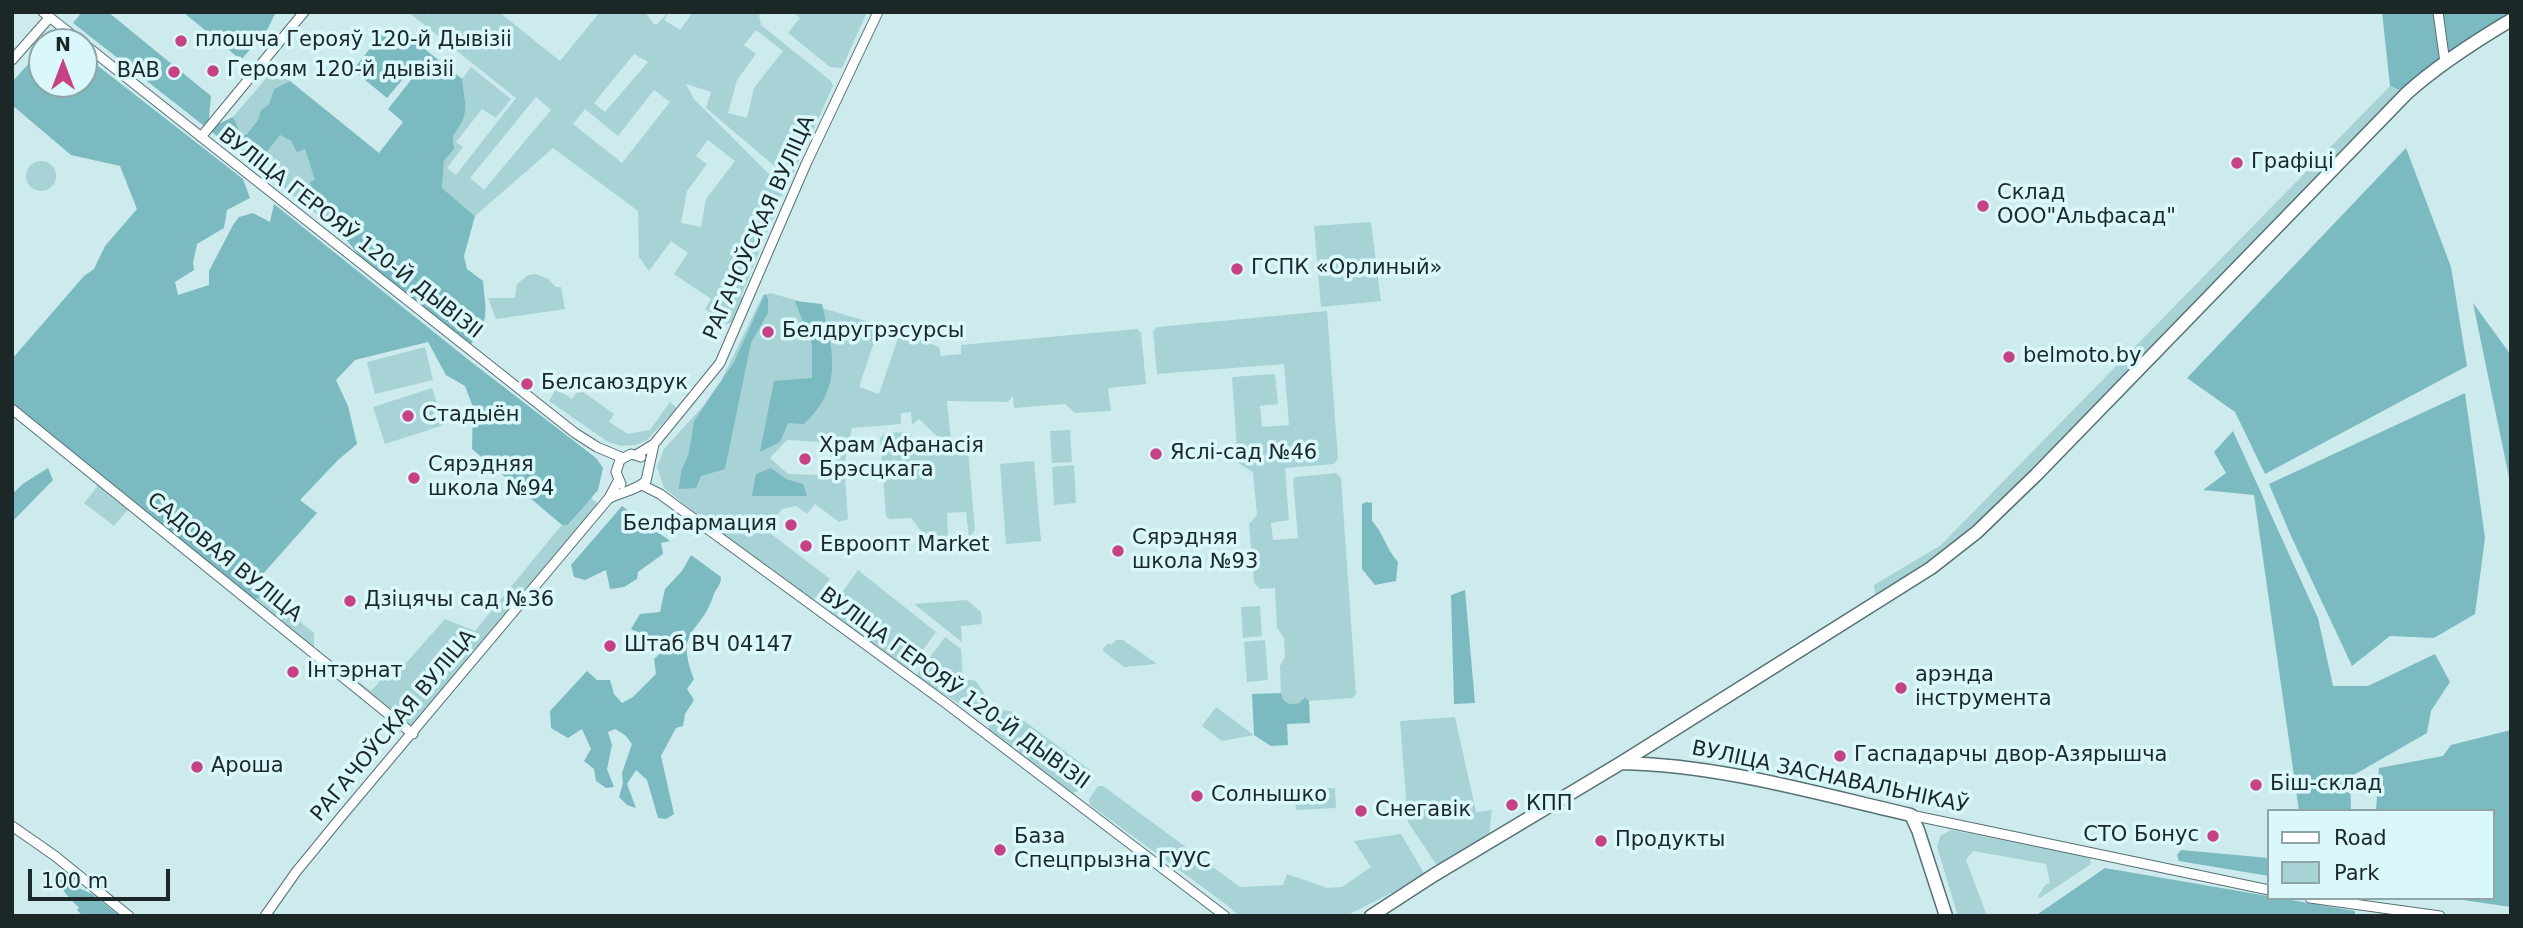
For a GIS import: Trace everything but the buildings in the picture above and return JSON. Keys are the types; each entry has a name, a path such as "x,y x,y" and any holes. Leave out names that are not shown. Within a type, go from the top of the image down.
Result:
{"main road":[{"path":"1371,916 1931,568 1977,532 2157,352 2407,93 2445,62 2511,20"},
{"name":"ВУЛІЦА ЗАСНАВАЛЬНІКАЎ","path":"1621,763 1661,764 1739,775 1910,815"},
{"path":"1910,815 1918,830 1946,916"}],"street":[{"path":"201,137 304,12"},
{"name":"РАГАЧОЎСКАЯ ВУЛІЦА","path":"636,455 654,444 720,363 806,164 878,12"},
{"path":"2438,12 2445,62"},
{"path":"12,60 46,15"},
{"name":"ВУЛІЦА ГЕРОЯЎ 120-Й ДЫВІЗІІ","path":"46,15 63,28"},
{"name":"ВУЛІЦА ГЕРОЯЎ 120-Й ДЫВІЗІІ","path":"98,56 535,403 577,435 623,458"},
{"name":"САДОВАЯ ВУЛІЦА","path":"12,410 412,734"},
{"name":"РАГАЧОЎСКАЯ ВУЛІЦА","path":"649,466 654,444"},
{"name":"ВУЛІЦА ГЕРОЯЎ 120-Й ДЫВІЗІІ","path":"597,447 616,467"},
{"path":"636,455 649,466 649,476 642,485 630,488 618,481 616,467 623,458 636,455"},
{"name":"ВУЛІЦА ГЕРОЯЎ 120-Й ДЫВІЗІІ","path":"649,476 660,494"},
{"name":"РАГАЧОЎСКАЯ ВУЛІЦА","path":"265,916 311,854 609,498 618,481"},
{"name":"ВУЛІЦА ГЕРОЯЎ 120-Й ДЫВІЗІІ","path":"642,485 660,494 943,701 1225,916"},
{"name":"РАГАЧОЎСКАЯ ВУЛІЦА","path":"609,498 630,488"},
{"name":"ВУЛІЦА ЗАСНАВАЛЬНІКАЎ","path":"1910,815 2268,890"},
{"path":"12,826 55,856 129,916"},
{"path":"2325,900 2441,916"}],"green space":[{"path":"408,12 424,12 428,15 431,12 499,12 560,61 600,12 645,12 654,24 657,24 666,15 665,12 669,12 664,20 680,30 693,12 767,12 759,15 761,25 831,81 833,86 793,174 789,176 706,108 711,92 686,84 694,99 784,191 741,296 744,298 734,322 727,324 705,309 711,299 674,274 688,253 671,241 649,271 639,257 638,211 553,148 475,216 442,188 444,161 454,149 453,136 465,115 462,79 471,67 511,99 496,118 482,109 456,142 463,147 447,168 456,175 516,98","holes":["756,30 783,51 754,88 747,118 728,113 737,80 756,54 744,45","634,54 648,62 605,112 594,103","654,90 670,102 622,163 573,124 585,109 618,136","536,97 551,110 484,190 470,178","708,140 735,161 706,199 701,227 681,223 687,191 707,164 696,156"]},
{"path":"793,12 867,12 842,68 830,67 788,33 800,18"},
{"path":"274,69 290,81 274,89 269,104 261,110 258,120 247,134 237,137 238,127 233,117"},
{"path":"2390,86 2407,93 1977,532 1876,601 1874,585 1941,545"},
{"path":"280,135 305,149 334,217 347,214 355,221 342,234 259,169 267,163 266,153"},
{"path":"41,161 47,162 55,170 55,182 47,190 41,191 35,190 27,182 26,176 27,170 35,162"},
{"path":"1371,222 1381,301 1321,307 1314,226"},
{"path":"536,274 548,279 556,287 561,287 565,309 496,319 488,298 515,298 517,284 528,275"},
{"path":"771,293 880,325 859,387 879,394 900,332 939,347 941,356 961,354 961,345 1137,329 1141,333 1146,384 1108,388 1111,411 1075,413 1065,404 1014,408 1013,396 1008,402 947,401 951,441 942,441 919,419 912,425 911,412 901,413 901,424 852,428 844,465 848,519 839,522 815,504 807,514 796,506 782,509 766,530 830,579 810,604 664,488 657,467 664,449 704,405 722,379 763,295","holes":["787,440 821,442 830,455 830,464 817,475 788,474 770,458"]},
{"path":"1327,311 1338,459 1334,464 1285,468 1289,520 1271,523 1273,540 1298,538 1293,480 1295,477 1336,473 1341,478 1356,694 1352,698 1309,701 1305,697 1293,705 1284,701 1281,695 1280,666 1285,657 1284,638 1277,628 1275,588 1260,589 1254,583 1249,524 1257,515 1253,472 1238,463 1232,377 1275,374 1278,404 1260,406 1262,427 1289,425 1284,364 1157,374 1153,331 1157,327"},
{"path":"425,347 433,380 375,394 367,362"},
{"name":"Стадыён","path":"432,388 444,425 385,444 373,407"},
{"path":"556,389 572,399 579,389 614,414 609,422 628,434 650,430 670,402 677,408 647,440 636,445 621,446 608,442 549,401"},
{"path":"1070,430 1072,462 1052,463 1050,431"},
{"path":"907,432 930,454 968,451 975,530 969,537 966,512 947,513 948,533 945,539 928,540 911,518 890,519 886,516 880,438 885,433"},
{"path":"1034,461 1041,541 1006,544 1000,464"},
{"path":"1074,465 1076,503 1054,505 1052,467"},
{"path":"101,482 132,505 114,526 84,503"},
{"path":"590,497 601,506 412,729 251,600 253,584 314,633 314,647 371,691 395,664 407,662 445,619 475,631 555,533 562,525 569,525"},
{"path":"858,570 936,632 909,669 829,611"},
{"path":"967,600 981,612 982,624 961,626 962,642 914,604"},
{"path":"1260,606 1262,636 1243,638 1241,607"},
{"path":"945,637 961,649 963,679 976,681 985,695 986,702 978,716 916,676"},
{"path":"1116,640 1123,640 1157,664 1124,667 1102,650 1108,643 1111,645"},
{"path":"1265,640 1268,680 1247,682 1244,642"},
{"path":"1216,707 1254,735 1222,741 1202,726"},
{"path":"1000,710 1011,711 1090,770 1083,788 1072,793 989,732 989,725"},
{"path":"1455,717 1476,812 1492,810 1489,836 1441,864 1436,864 1408,822 1400,721"},
{"path":"1098,786 1103,786 1240,887 1283,885 1287,874 1327,888 1342,887 1371,867 1354,841 1401,834 1424,873 1346,916 1239,916 1090,805 1089,799"},
{"path":"1335,788 1336,808 1296,810 1294,790"},
{"path":"1951,830 2090,857 2091,864 2040,898 2038,896 2046,884 2050,883 2046,864 1973,851 1966,860 1987,916 1958,916 1937,847 1940,836"}],"shaded area":[{"path":"82,12 108,12 211,96 208,129 98,43 98,28 79,28 73,23"},
{"path":"183,12 276,12 267,30 241,60"},
{"path":"2382,12 2511,12 2511,20 2407,93 2390,86"},
{"path":"401,30 462,79 465,115 453,136 454,149 444,161 442,188 475,216 464,256 467,269 483,281 485,314 482,328 471,344 364,262 342,234 354,221 347,214 334,217 326,201 314,194 310,182 315,180 305,149 297,152 291,141 280,135 266,153 267,163 259,169 208,129 233,117 238,127 238,137 247,134 258,120 261,110 269,104 274,89 290,81 379,153 403,122 388,109 423,65 418,61 387,98 353,70 383,32 393,40"},
{"path":"28,64 28,98 98,98 98,66 243,179 250,198 227,210 224,228 197,244 194,270 175,282 178,295 209,285 209,271 239,217 253,213 270,222 274,204 596,458 603,468 598,490 568,525 562,525 472,449 473,407 465,386 446,375 428,342 355,360 336,380 348,406 357,444 300,500 317,513 254,584 259,598 251,600 12,406 12,359 84,276 94,269 105,246 137,209 120,166 71,155 12,105 12,82"},
{"path":"2406,148 2451,267 2467,366 2265,474 2235,412 2187,378"},
{"path":"765,294 768,299 768,313 751,343 725,469 701,476 696,488 679,489 694,421 734,362"},
{"path":"795,301 822,304 832,353 830,382 817,410 804,424 788,423 780,442 760,452 774,381 812,378 812,345"},
{"path":"2473,303 2511,355 2511,487"},
{"path":"2465,393 2485,538 2475,614 2434,638 2390,636 2352,666 2269,484"},
{"path":"2233,431 2318,618 2333,686 2368,686 2435,654 2450,682 2431,711 2427,733 2350,777 2351,809 2299,809 2254,495 2203,490 2226,473 2214,452"},
{"path":"48,468 53,480 12,522 12,494"},
{"path":"771,468 786,479 803,484 807,496 752,496 756,474"},
{"path":"1372,503 1372,521 1398,562 1396,581 1375,585 1362,569 1362,504"},
{"path":"622,506 670,541 661,543 663,554 638,572 637,579 624,587 610,589 606,570 585,580 574,577 571,565"},
{"path":"691,555 721,577 721,580 688,641 687,650 694,679 687,689 694,700 685,714 683,726 676,728 661,756 674,814 666,819 658,818 647,780 636,770 627,784 636,808 627,805 619,797 623,783 622,773 632,744 625,735 615,729 608,732 612,745 607,769 614,787 606,788 596,781 594,769 584,761 591,749 582,729 568,738 551,728 550,711 587,671 597,680 610,680 614,694 622,703 633,697 656,674 654,659 663,651 662,645 631,629 640,614 660,612 665,589 682,571"},
{"path":"1465,590 1475,703 1454,704 1451,595"},
{"path":"1281,693 1284,701 1289,704 1299,703 1305,697 1309,701 1310,723 1287,724 1288,745 1271,746 1254,735 1252,694"},
{"path":"2511,730 2511,907 2463,900 2495,900 2495,809 2376,809 2379,768 2443,756 2451,745"},
{"path":"2181,850 2268,858 2268,876 2179,861 2177,855"},
{"path":"2105,868 2268,896 2268,900 2291,900 2355,911 2355,916 2035,916"},
{"path":"59,879 92,894 120,916 83,916 65,893"}],"place":[{"name":"плошча Герояў 120-й Дывізіі","path":"181,41"},
{"name":"Героям 120-й дывізіі","path":"213,71"},
{"name":"ВАВ","path":"174,72"},
{"name":"Графіці","path":"2237,163"},
{"name":"Склад ООО\"Альфасад\"","path":"1983,206"},
{"name":"ГСПК «Орлиный»","path":"1237,269"},
{"name":"Белдругрэсурсы","path":"768,332"},
{"name":"belmoto.by","path":"2009,357"},
{"name":"Белсаюздрук","path":"527,384"},
{"name":"Стадыён","path":"408,416"},
{"name":"Яслі-сад №46","path":"1156,454"},
{"name":"Храм Афанасія Брэсцкага","path":"805,459"},
{"name":"Сярэдняя школа №94","path":"414,478"},
{"name":"Белфармация","path":"791,525"},
{"name":"Евроопт Market","path":"806,546"},
{"name":"Сярэдняя школа №93","path":"1118,551"},
{"name":"Дзіцячы сад №36","path":"350,601"},
{"name":"Штаб ВЧ 04147","path":"610,646"},
{"name":"Інтэрнат","path":"293,672"},
{"name":"арэнда інструмента","path":"1901,688"},
{"name":"Гаспадарчы двор-Азярышча","path":"1840,756"},
{"name":"Ароша","path":"197,767"},
{"name":"Біш-склад","path":"2256,785"},
{"name":"Солнышко","path":"1197,796"},
{"name":"КПП","path":"1512,805"},
{"name":"Снегавік","path":"1361,811"},
{"name":"СТО Бонус","path":"2213,836"},
{"name":"Продукты","path":"1601,841"},
{"name":"База Спецпрызна ГУУС","path":"1000,850"}]}
